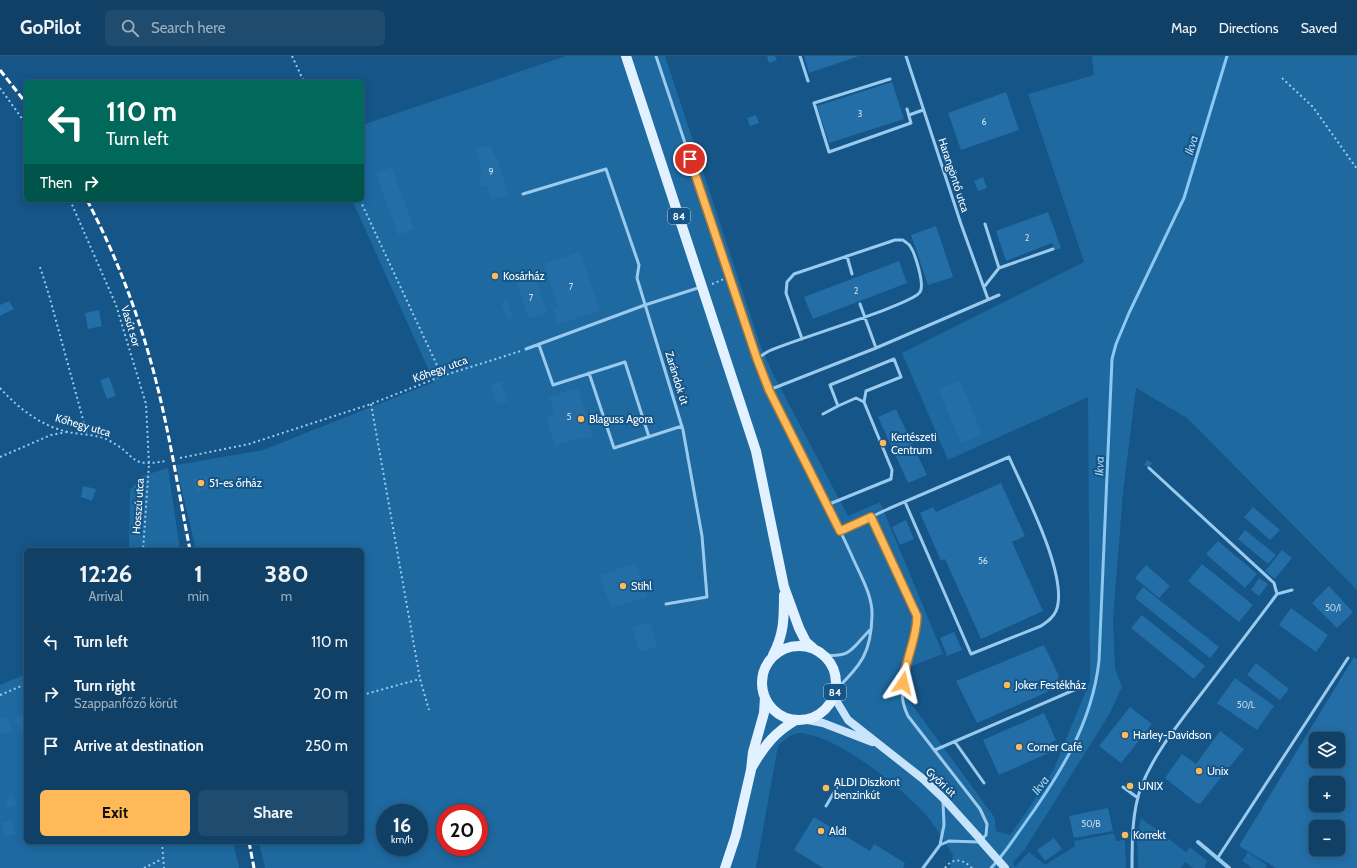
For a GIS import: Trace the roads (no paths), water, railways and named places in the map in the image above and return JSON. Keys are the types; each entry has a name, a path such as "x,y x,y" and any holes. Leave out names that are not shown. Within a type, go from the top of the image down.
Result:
{"main road":[{"name":"84","path":"626,56 756,451 784,588 799,628 806,642 824,655 835,672 835,693 825,710 817,716 800,720 782,728 770,738 750,770"},
{"name":"84","path":"725,868 736,835 753,752 764,713 765,697 762,687 764,674 780,641 784,618 784,588"},
{"path":"772,657 787,648 804,646 813,648"},
{"name":"Győri út","path":"835,693 848,720 882,746 943,798 1004,868"},
{"path":"765,697 771,707 779,714 800,720"},
{"name":"Győri út","path":"800,720 823,723 882,746"}],"street":[{"path":"1198,842 1229,868"}],"lane":[{"path":"656,56 729,277 769,390 828,505 869,594 873,615 869,646 861,663 835,693"},
{"path":"800,56 808,81"},
{"name":"Harangöntő utca","path":"906,56 988,299"},
{"path":"890,79 814,104 829,152 911,123 907,110"},
{"path":"909,115 923,110"},
{"name":"Zarándok út","path":"523,194 606,169 638,265 637,278 682,426 702,536 707,597 666,604"},
{"path":"985,224 999,268"},
{"path":"757,359 769,351 913,299 920,292 922,281 910,246 903,240 895,240 794,274 787,282 786,293 802,339"},
{"path":"984,287 999,268 1053,249"},
{"path":"846,256 852,274"},
{"path":"526,349 645,305 703,287"},
{"path":"769,390 876,348 1000,295"},
{"path":"860,304 876,348"},
{"path":"539,345 553,384 625,362 649,437"},
{"path":"828,505 890,479 892,470 864,402 866,391 901,377 894,359 830,385 838,406"},
{"path":"589,374 614,448 682,426"},
{"path":"823,414 856,398 864,402"},
{"path":"840,531 1009,457 1044,534 1058,582 1059,596 1056,610 1051,619 1041,626 971,654"},
{"path":"1149,468 1274,583 1277,594"},
{"path":"905,502 973,660"},
{"path":"871,517 917,616 917,629 904,671 902,695 903,706 908,716 980,809 987,824 986,835 983,843 949,841 940,845"},
{"path":"1132,868 1133,832 1138,798 1151,764 1170,736 1277,594 1292,590"},
{"path":"824,655 840,656 848,653 871,629"},
{"path":"1217,858 1348,658"},
{"path":"935,750 1081,687"},
{"path":"955,742 984,783"},
{"path":"826,806 842,779"},
{"path":"1123,787 1138,798"},
{"path":"923,868 940,845 944,825 943,798"}],"waterway":[{"name":"Ikva","path":"991,868 1012,842 1049,788 1072,748 1089,706 1099,661 1112,359 1116,344 1129,313 1184,198 1227,56"}],"railway":[{"path":"0,70 24,100"},
{"path":"88,202 108,243 127,288 150,357 166,423 190,548"},
{"path":"249,844 254,868"}],"place":[{"name":"Kosárház","path":"495,276"},
{"name":"Blaguss Agora","path":"581,419"},
{"name":"Kertészeti Centrum","path":"883,443"},
{"name":"51-es őrház","path":"201,483"},
{"name":"Stihl","path":"623,586"},
{"name":"Joker Festékház","path":"1007,685"},
{"name":"Harley-Davidson","path":"1125,735"},
{"name":"Corner Café","path":"1019,747"},
{"name":"Unix","path":"1199,771"},
{"name":"UNIX","path":"1130,786"},
{"name":"ALDI Diszkont benzinkút","path":"826,788"},
{"name":"Aldi","path":"821,831"},
{"name":"Korrekt","path":"1125,835"}]}
